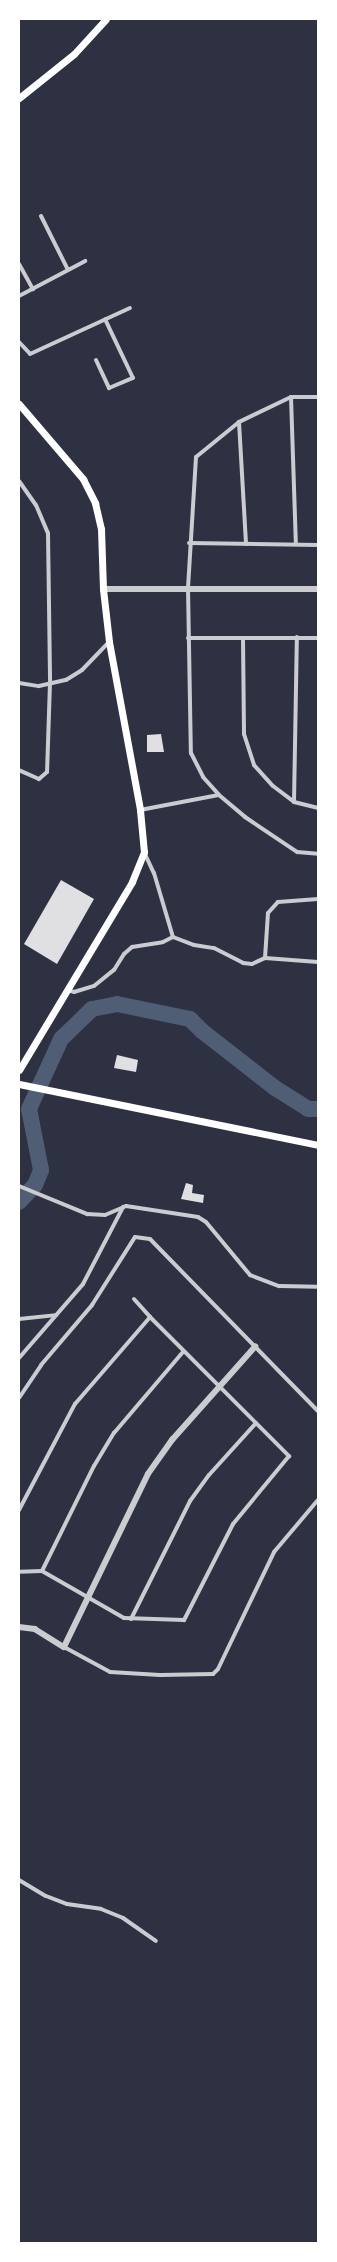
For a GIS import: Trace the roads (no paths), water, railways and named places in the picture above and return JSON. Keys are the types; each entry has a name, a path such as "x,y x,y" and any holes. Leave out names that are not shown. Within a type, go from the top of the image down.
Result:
{"main road":[{"path":"19,98 74,54 106,19"},
{"path":"19,404 83,479 95,503 101,529 103,589 109,642 140,810 144,852 132,882 19,1070"},
{"path":"22,1085 318,1146"}],"street":[{"path":"41,216 68,270"},
{"path":"19,296 84,261"},
{"path":"19,264 33,289"},
{"path":"19,342 30,354 130,308"},
{"path":"96,360 109,388 133,378 105,319"},
{"path":"291,397 296,544"},
{"path":"318,397 291,397 239,422 196,457 189,543 188,588 190,752 204,777 219,795 245,817 297,852 318,854"},
{"path":"239,422 246,544"},
{"path":"19,481 36,504 48,534 50,683 47,772 39,779 19,770"},
{"path":"189,543 318,544"},
{"path":"103,589 318,589"},
{"path":"294,802 297,637"},
{"path":"188,638 318,638"},
{"path":"244,638 244,734 254,764 273,786 294,802 318,808"},
{"path":"19,683 39,686 66,680 82,670 109,642"},
{"path":"140,810 219,795"},
{"path":"144,852 154,873 173,937"},
{"path":"265,958 268,913 278,902 318,899"},
{"path":"68,990 74,992 94,986 114,970 124,954 132,947 163,942 173,937 194,945 214,948 243,963 252,964 265,958 318,962"},
{"path":"19,1186 87,1214 105,1215 123,1207 198,1217 206,1222 250,1275 279,1286 318,1287"},
{"path":"19,1358 83,1284 123,1207"},
{"path":"19,1398 41,1365 92,1305 135,1237 150,1239 318,1411"},
{"path":"19,1572 42,1571 87,1598 131,1619 184,1620 233,1524 289,1456 184,1352 134,1299"},
{"path":"19,1319 56,1315"},
{"path":"19,1510 76,1404 150,1317"},
{"path":"64,1647 148,1474 172,1440 255,1347"},
{"path":"42,1571 94,1466 114,1433 184,1352"},
{"path":"131,1619 190,1501 209,1475 256,1423"},
{"path":"19,1627 35,1629 110,1672 160,1675 213,1674 218,1669 274,1552 318,1500"},
{"path":"19,1880 46,1896 67,1904 101,1909 123,1918 156,1941"}],"waterway":[{"path":"19,1202 35,1185 41,1170 29,1109 61,1039 92,1009 117,1004 190,1019 202,1031 275,1088 308,1109 318,1109"}]}
